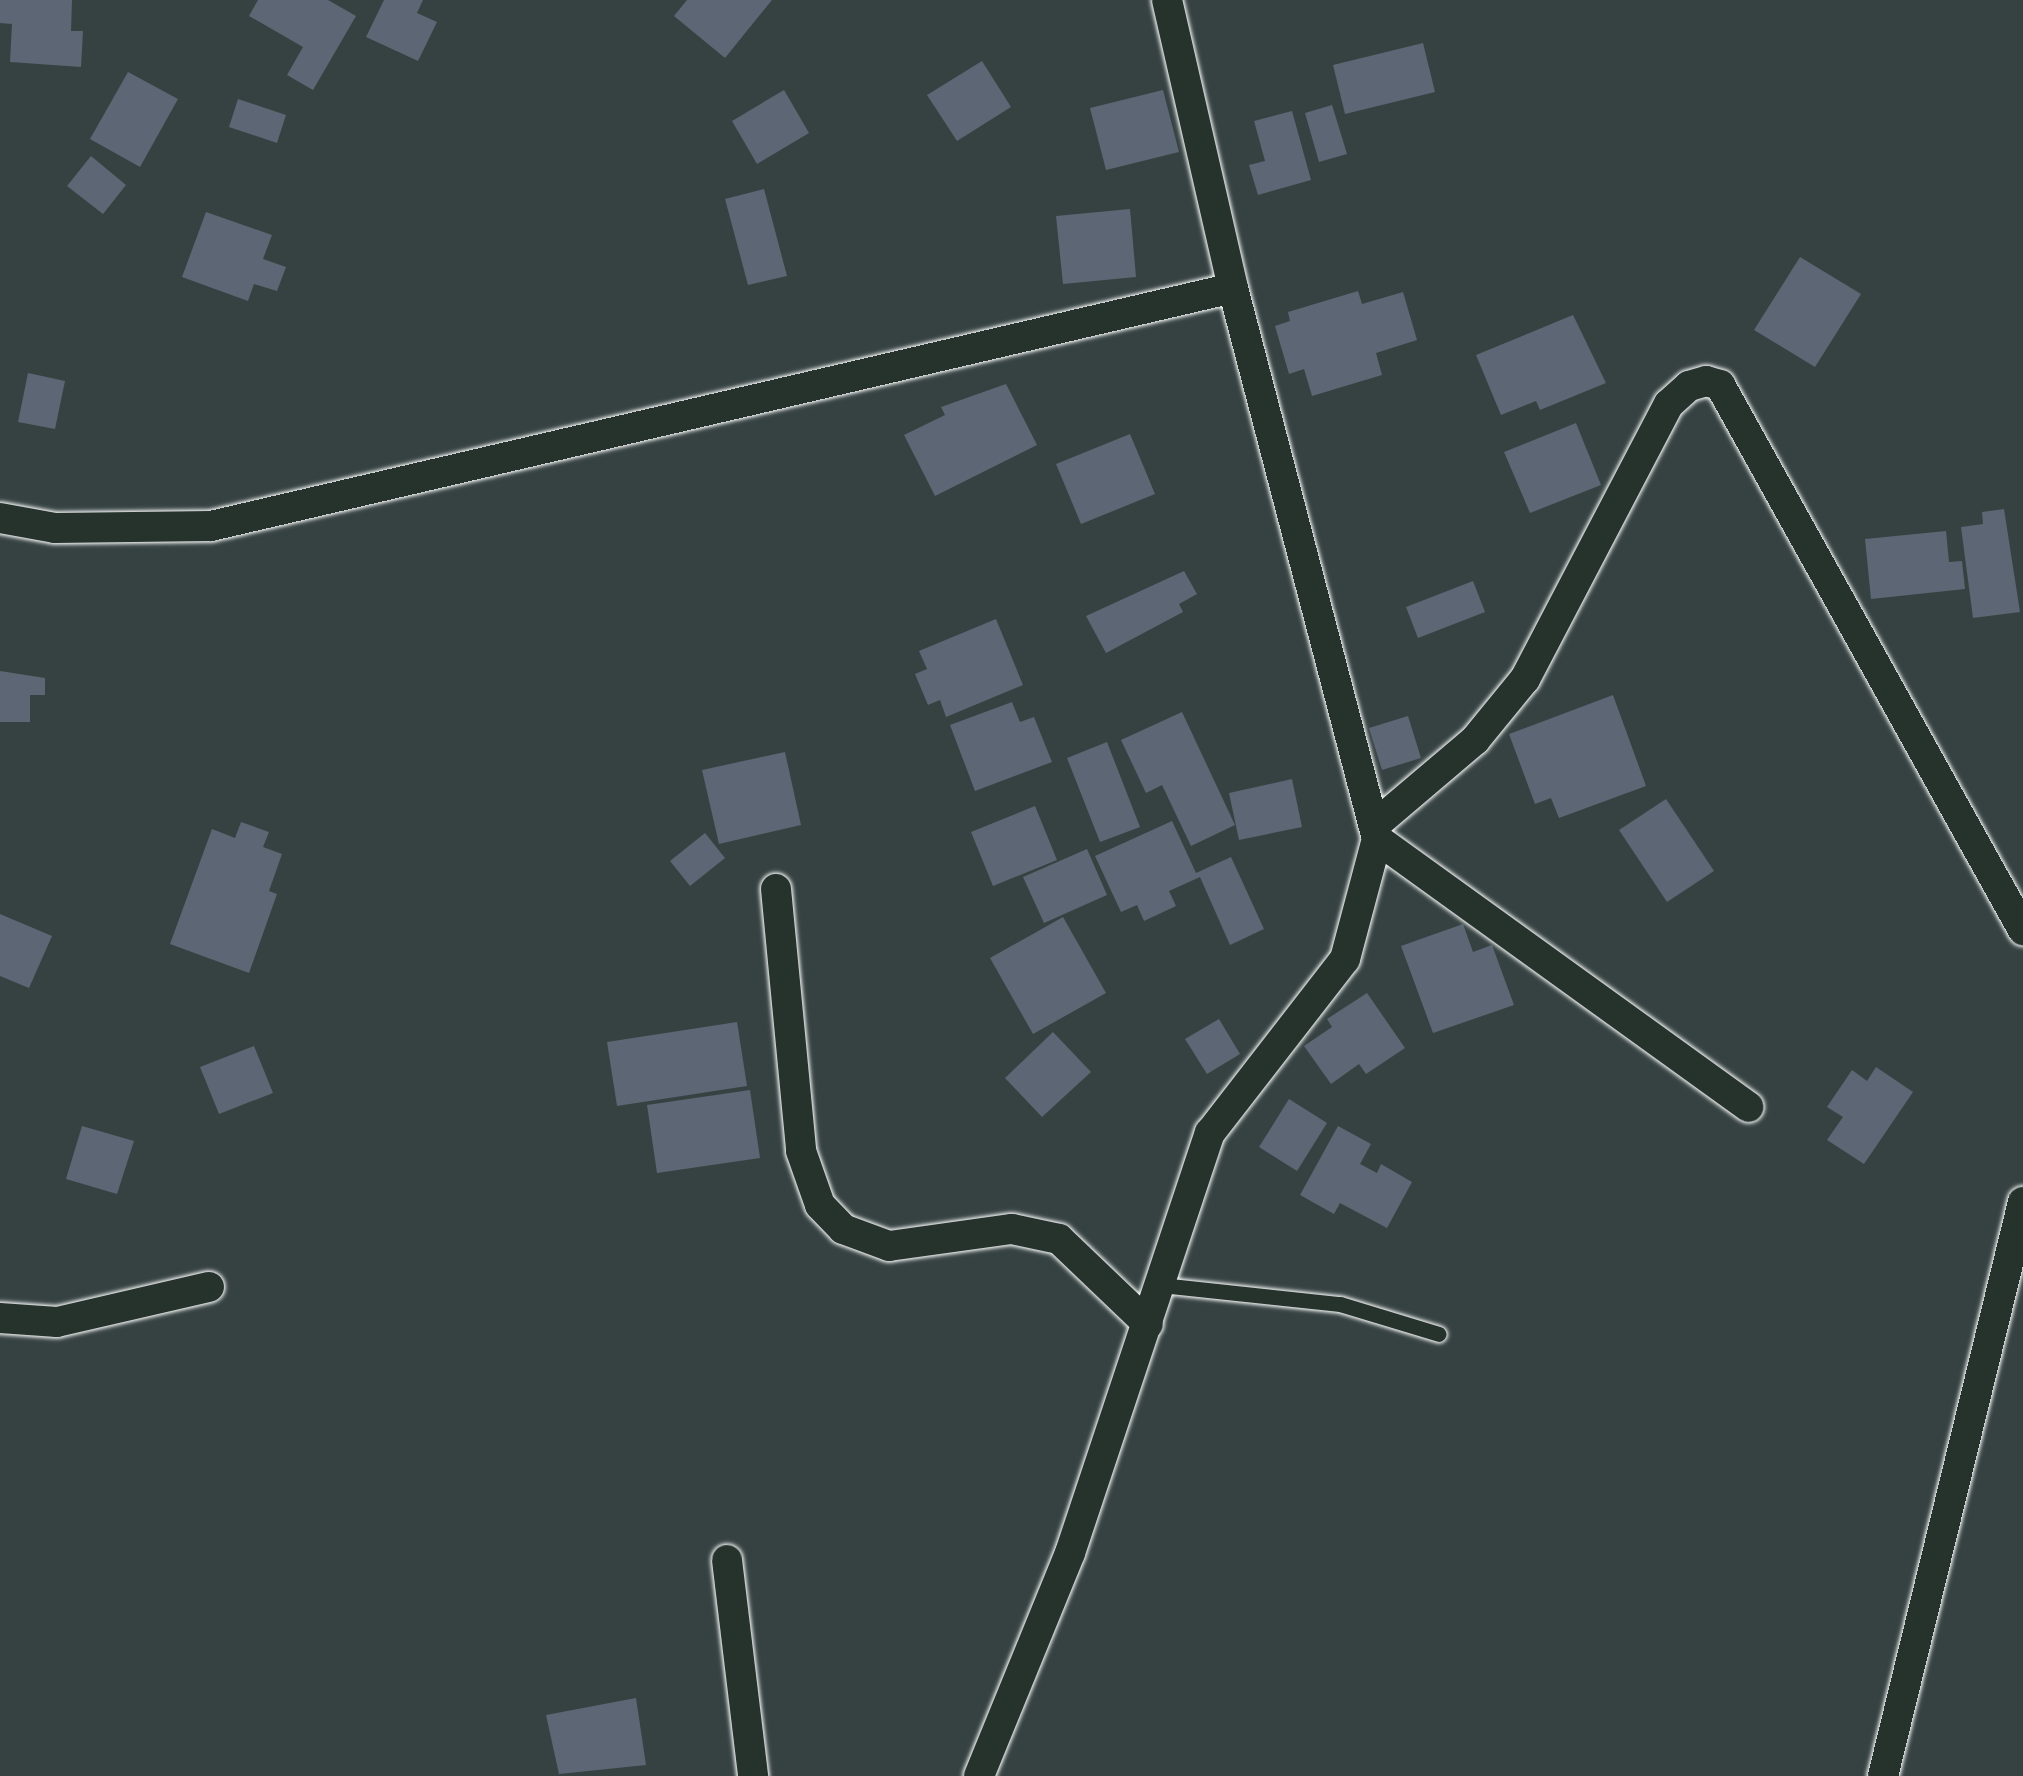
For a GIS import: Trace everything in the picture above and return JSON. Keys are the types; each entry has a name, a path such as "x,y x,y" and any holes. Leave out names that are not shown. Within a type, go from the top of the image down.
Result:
{"street":[{"path":"979,1776 1070,1553 1210,1133 1344,959 1376,832 1233,288 1166,0"},
{"path":"0,518 55,528 211,526 1233,288"},
{"path":"1376,832 1475,740 1524,679 1669,404 1689,386 1706,381 1720,385 2023,930"},
{"path":"1376,832 1749,1108"},
{"path":"776,889 802,1151 820,1205 844,1229 889,1246 1012,1229 1059,1238 1148,1324"},
{"path":"1883,1776 2023,1202"},
{"path":"0,1318 57,1322 209,1287"},
{"path":"727,1560 752,1776"}],"lane":[{"path":"1161,1286 1340,1304 1439,1334"}],"building":[{"path":"0,0 72,0 71,31 83,31 81,67 10,62 12,24 0,23"},
{"path":"258,0 328,0 356,16 313,90 287,75 303,47 249,16"},
{"path":"384,0 423,0 417,13 437,22 418,61 366,37"},
{"path":"687,0 772,0 725,58 674,16"},
{"path":"1423,43 1435,92 1345,114 1333,65"},
{"path":"982,61 1011,107 957,141 927,95"},
{"path":"128,72 178,99 140,167 90,139"},
{"path":"784,90 809,133 757,164 732,121"},
{"path":"1163,90 1179,152 1106,170 1090,108"},
{"path":"238,99 286,115 277,143 229,127"},
{"path":"1332,105 1347,154 1319,162 1305,113"},
{"path":"1292,111 1311,180 1258,195 1249,165 1265,161 1254,121"},
{"path":"91,156 126,185 103,214 67,186"},
{"path":"764,189 787,276 748,285 725,199"},
{"path":"1130,209 1136,277 1063,284 1056,216"},
{"path":"206,212 272,235 263,259 286,267 277,291 254,284 248,301 182,277"},
{"path":"1800,257 1861,294 1815,367 1754,330"},
{"path":"1358,291 1362,304 1403,292 1417,340 1376,353 1382,375 1312,396 1304,369 1289,374 1275,326 1290,321 1288,312"},
{"path":"1573,315 1606,383 1540,410 1536,401 1501,415 1476,355"},
{"path":"28,373 65,381 55,429 18,422"},
{"path":"1006,384 1037,445 935,496 904,435 945,415 941,407"},
{"path":"1576,423 1601,485 1530,513 1504,452"},
{"path":"1130,434 1155,494 1081,524 1056,464"},
{"path":"2004,509 2020,612 1973,618 1961,527 1983,524 1982,512"},
{"path":"1946,531 1949,562 1962,561 1965,589 1871,599 1865,539"},
{"path":"1184,571 1197,594 1179,604 1183,612 1106,653 1086,616"},
{"path":"1473,581 1485,612 1418,638 1406,607"},
{"path":"996,619 1023,685 946,717 940,700 928,705 915,674 927,669 919,651"},
{"path":"0,671 45,678 45,695 30,695 30,722 0,722"},
{"path":"1613,695 1646,786 1559,818 1551,798 1535,804 1509,734"},
{"path":"1012,702 1020,722 1034,717 1052,762 975,791 950,725"},
{"path":"1182,712 1235,825 1191,846 1162,785 1146,793 1121,740"},
{"path":"1408,716 1421,758 1382,770 1369,728"},
{"path":"1107,742 1140,827 1100,842 1067,758"},
{"path":"785,752 801,825 719,844 702,770"},
{"path":"1292,779 1302,827 1239,840 1229,793"},
{"path":"1666,799 1714,871 1667,902 1619,830"},
{"path":"1035,806 1057,860 993,886 971,832"},
{"path":"1172,821 1196,873 1231,857 1264,929 1230,945 1200,877 1169,891 1176,906 1144,921 1137,905 1121,912 1095,856"},
{"path":"241,822 269,832 263,847 282,854 269,891 277,894 249,973 170,944 212,829 235,838"},
{"path":"705,833 725,858 690,886 670,861"},
{"path":"1087,849 1107,895 1044,923 1023,877"},
{"path":"0,914 52,936 29,988 0,976"},
{"path":"1063,917 1106,993 1033,1034 990,958"},
{"path":"1463,924 1473,952 1492,945 1514,1005 1433,1033 1401,946"},
{"path":"1367,993 1405,1048 1366,1074 1359,1064 1331,1084 1304,1046 1332,1027 1327,1019"},
{"path":"1219,1019 1240,1054 1207,1074 1185,1039"},
{"path":"737,1022 747,1086 617,1106 607,1042"},
{"path":"1053,1032 1091,1072 1042,1117 1005,1078"},
{"path":"254,1046 273,1093 219,1114 200,1067"},
{"path":"1876,1067 1913,1092 1864,1164 1827,1140 1843,1117 1827,1107 1852,1070 1867,1081"},
{"path":"750,1090 760,1158 657,1173 647,1105"},
{"path":"1289,1099 1327,1123 1297,1171 1259,1147"},
{"path":"82,1126 134,1141 117,1194 66,1179"},
{"path":"1338,1126 1371,1144 1360,1164 1377,1173 1381,1164 1412,1182 1387,1228 1340,1203 1334,1214 1300,1195"},
{"path":"636,1698 646,1765 559,1774 546,1715"}]}
